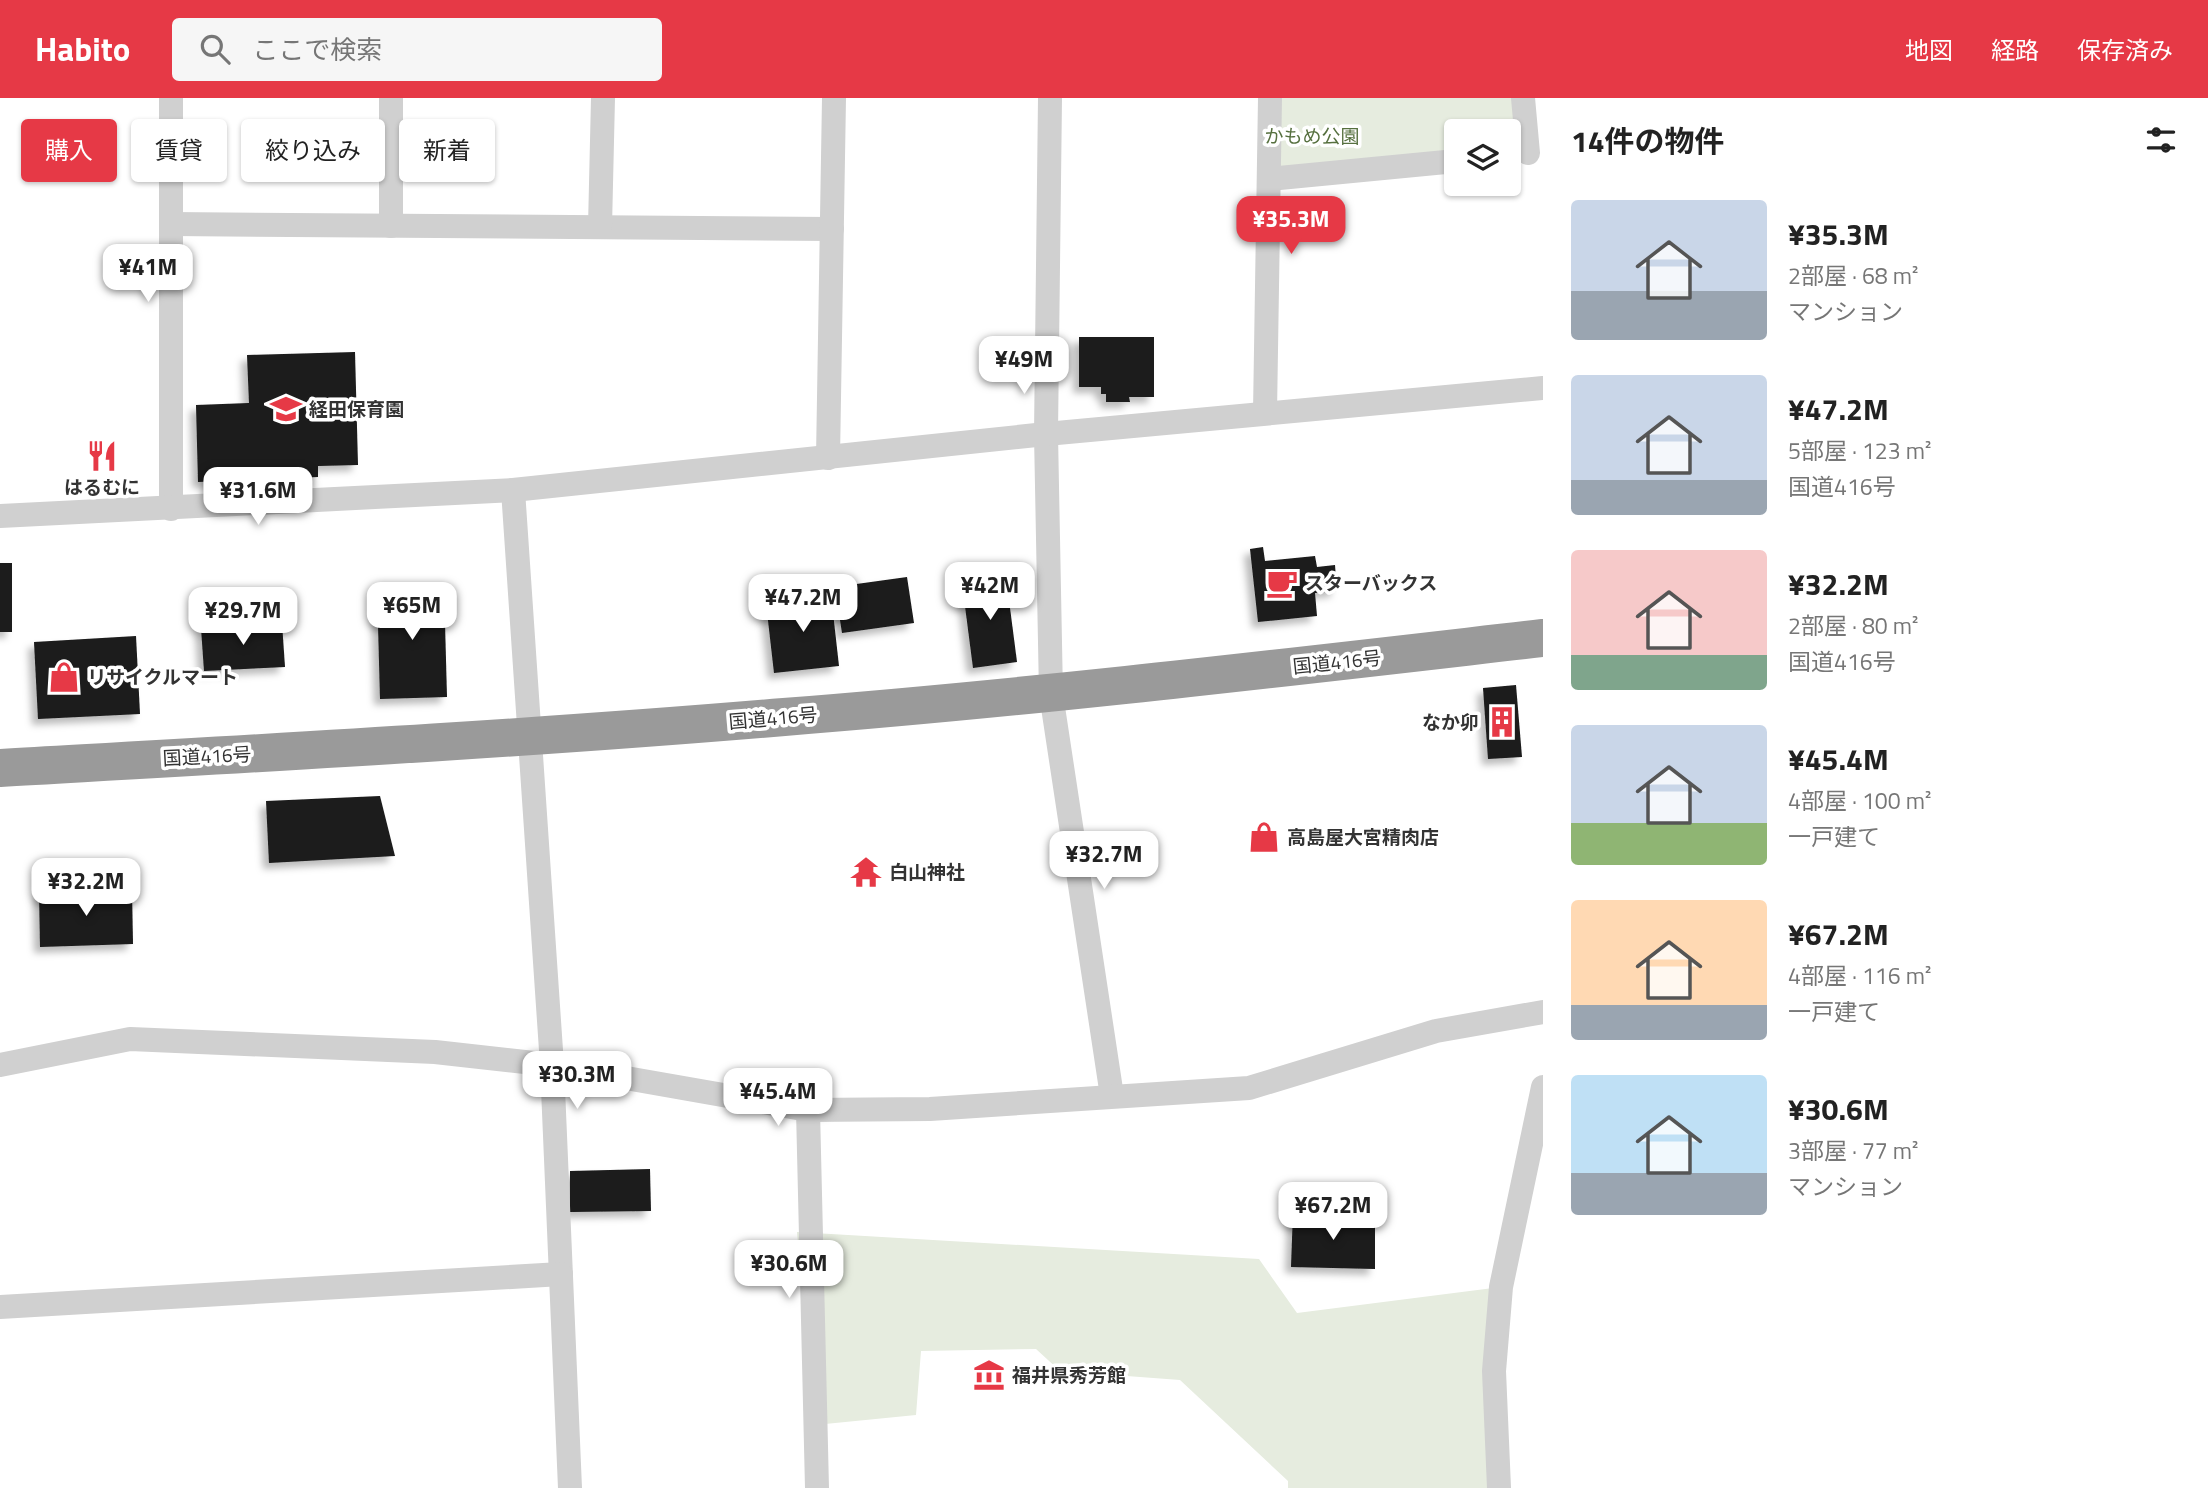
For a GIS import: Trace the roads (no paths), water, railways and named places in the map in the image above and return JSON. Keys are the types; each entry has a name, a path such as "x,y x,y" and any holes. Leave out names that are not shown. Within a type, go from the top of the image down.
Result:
{"highway":[{"name":"国道416号","path":"0,768 528,737 1051,694 1543,638"}],"street":[{"path":"171,98 171,509"},
{"path":"391,98 391,226"},
{"path":"600,227 603,98"},
{"path":"828,458 834,98"},
{"path":"1050,98 1046,434 1051,694 1112,1096"},
{"path":"1265,413 1270,98"},
{"path":"1523,98 1527,153"},
{"path":"1269,179 1444,161"},
{"path":"171,224 832,229"},
{"path":"0,516 513,490 1046,434 1543,388"},
{"path":"513,490 552,1065 570,1488"},
{"path":"0,1065 130,1039 435,1052 552,1065 808,1110 930,1109 1249,1088 1436,1031 1543,1012"},
{"path":"1499,1488 1494,1371 1501,1287 1543,1087"},
{"path":"808,1110 817,1488"},
{"path":"0,1307 561,1274"}],"place":[{"name":"経田保育園","path":"286,409"},
{"name":"はるむに","path":"102,456"},
{"name":"スターバックス","path":"1282,583"},
{"name":"リサイクルマート","path":"64,677"},
{"name":"なか卯","path":"1502,722"},
{"name":"高島屋大宮精肉店","path":"1264,837"},
{"name":"白山神社","path":"866,872"},
{"name":"福井県秀芳館","path":"989,1375"}],"park label":[{"name":"かもめ公園","path":"1312,136"}]}
